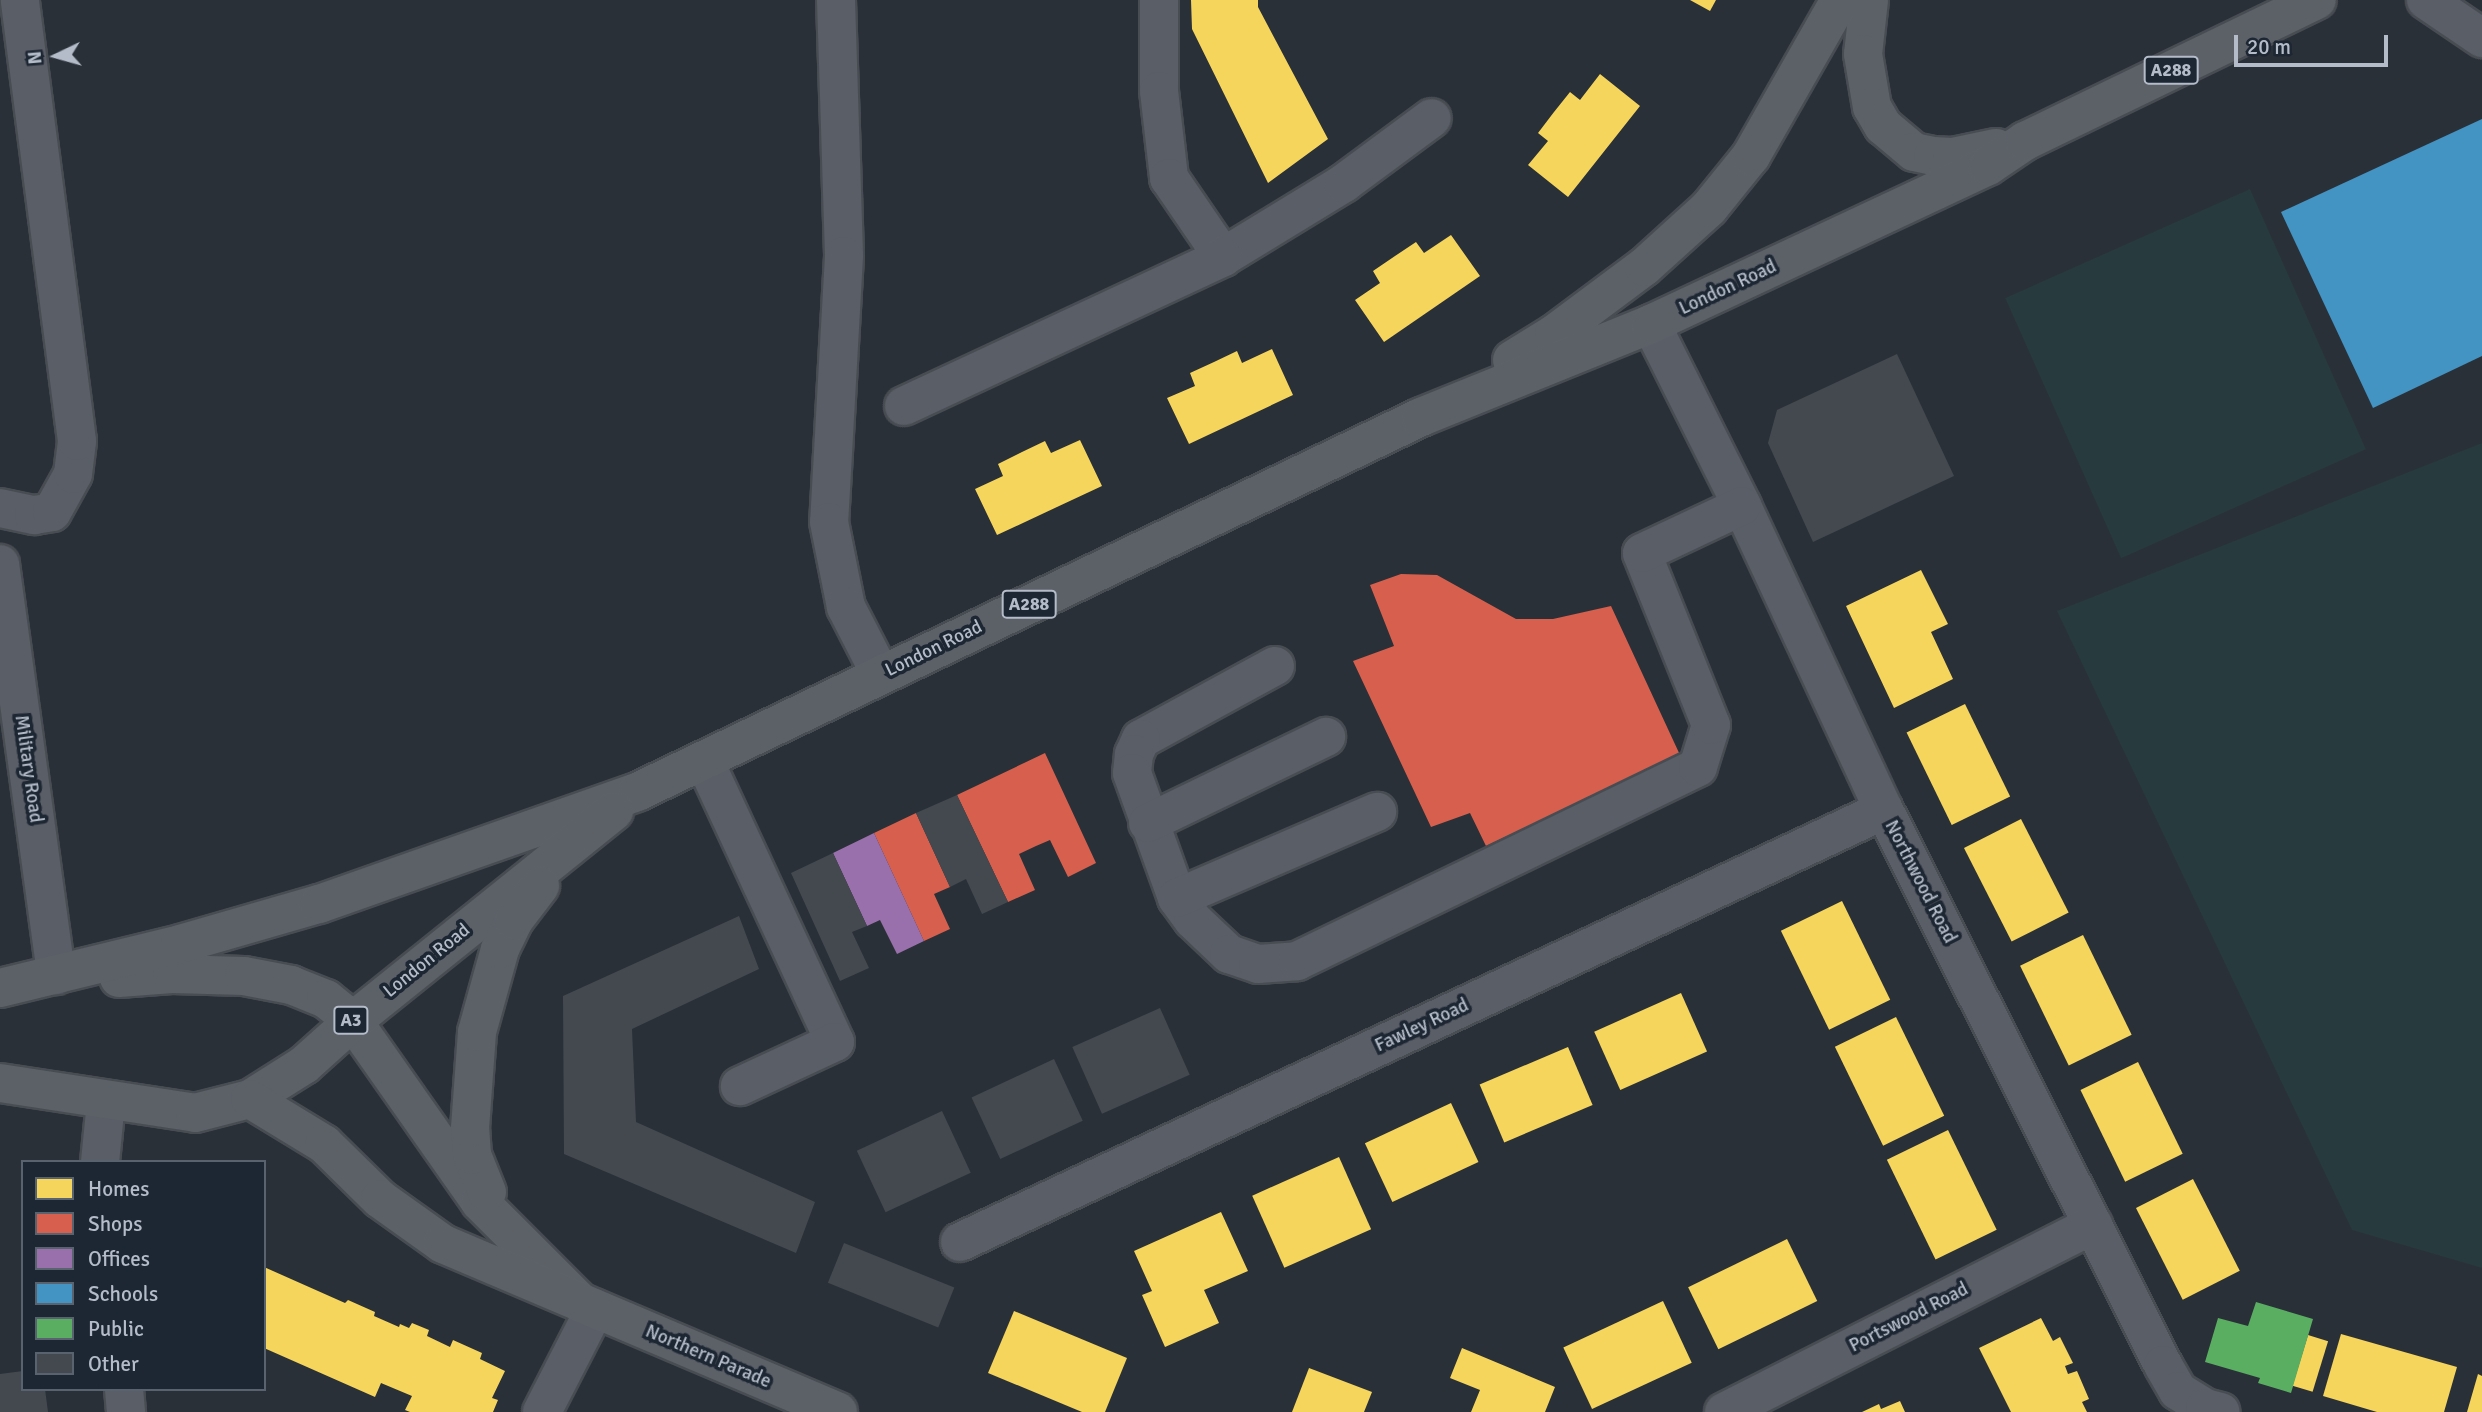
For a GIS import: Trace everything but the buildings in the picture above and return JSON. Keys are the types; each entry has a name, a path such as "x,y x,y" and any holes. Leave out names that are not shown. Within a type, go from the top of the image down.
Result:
{"main road":[{"name":"London Road","path":"1421,417 1554,334 1644,267 1709,208 1751,156 1840,0"},
{"name":"A288","path":"1869,0 1863,54 1872,107 1897,141 1914,152 1952,157 2025,141 2317,0"},
{"name":"London Road","path":"0,988 180,944 319,904 637,792 1421,417 1651,324 1988,166 2025,141"},
{"name":"London Road","path":"0,1083 106,1102 195,1113 250,1099 304,1065 353,1021 637,792"},
{"name":"London Road","path":"513,1237 480,1180 472,1154 471,1097 477,1032 486,993 500,949 542,883 637,792"},
{"name":"A3","path":"0,988 172,974 244,976 291,985 326,999 353,1021 472,1192 513,1237 587,1305"},
{"name":"A3","path":"250,1099 324,1144 380,1199 443,1244 587,1305"},
{"name":"Northern Parade","path":"587,1305 838,1412"}],"street":[{"path":"0,509 34,515 52,512 73,474 77,441 20,0"},
{"path":"836,0 844,256 829,522 846,607 881,676"},
{"path":"1158,0 1159,91 1169,178 1223,257"},
{"path":"2426,0 2482,38"},
{"path":"904,406 1223,257 1344,184 1432,118"},
{"name":"Northwood Road","path":"1651,324 1742,506 1884,810 2178,1391 2205,1408 2221,1412"},
{"path":"1275,666 1141,739 1134,754 1132,773 1177,898 1193,920 1229,954 1258,964 1297,961 1698,767 1712,725 1642,553 1742,506"},
{"name":"Military Road","path":"0,564 56,975"},
{"path":"1148,823 1326,737"},
{"path":"704,760 835,1042 740,1086"},
{"name":"Fawley Road","path":"960,1241 1884,810"},
{"path":"1177,898 1377,812"},
{"path":"100,1160 106,1102"},
{"name":"Portswood Road","path":"1724,1412 2093,1224"},
{"path":"542,1412 587,1305"},
{"path":"124,1391 126,1412"}],"green space":[{"path":"2250,189 2366,449 2121,558 2005,298"},
{"path":"2482,443 2482,1268 2352,1230 2057,611"}]}
